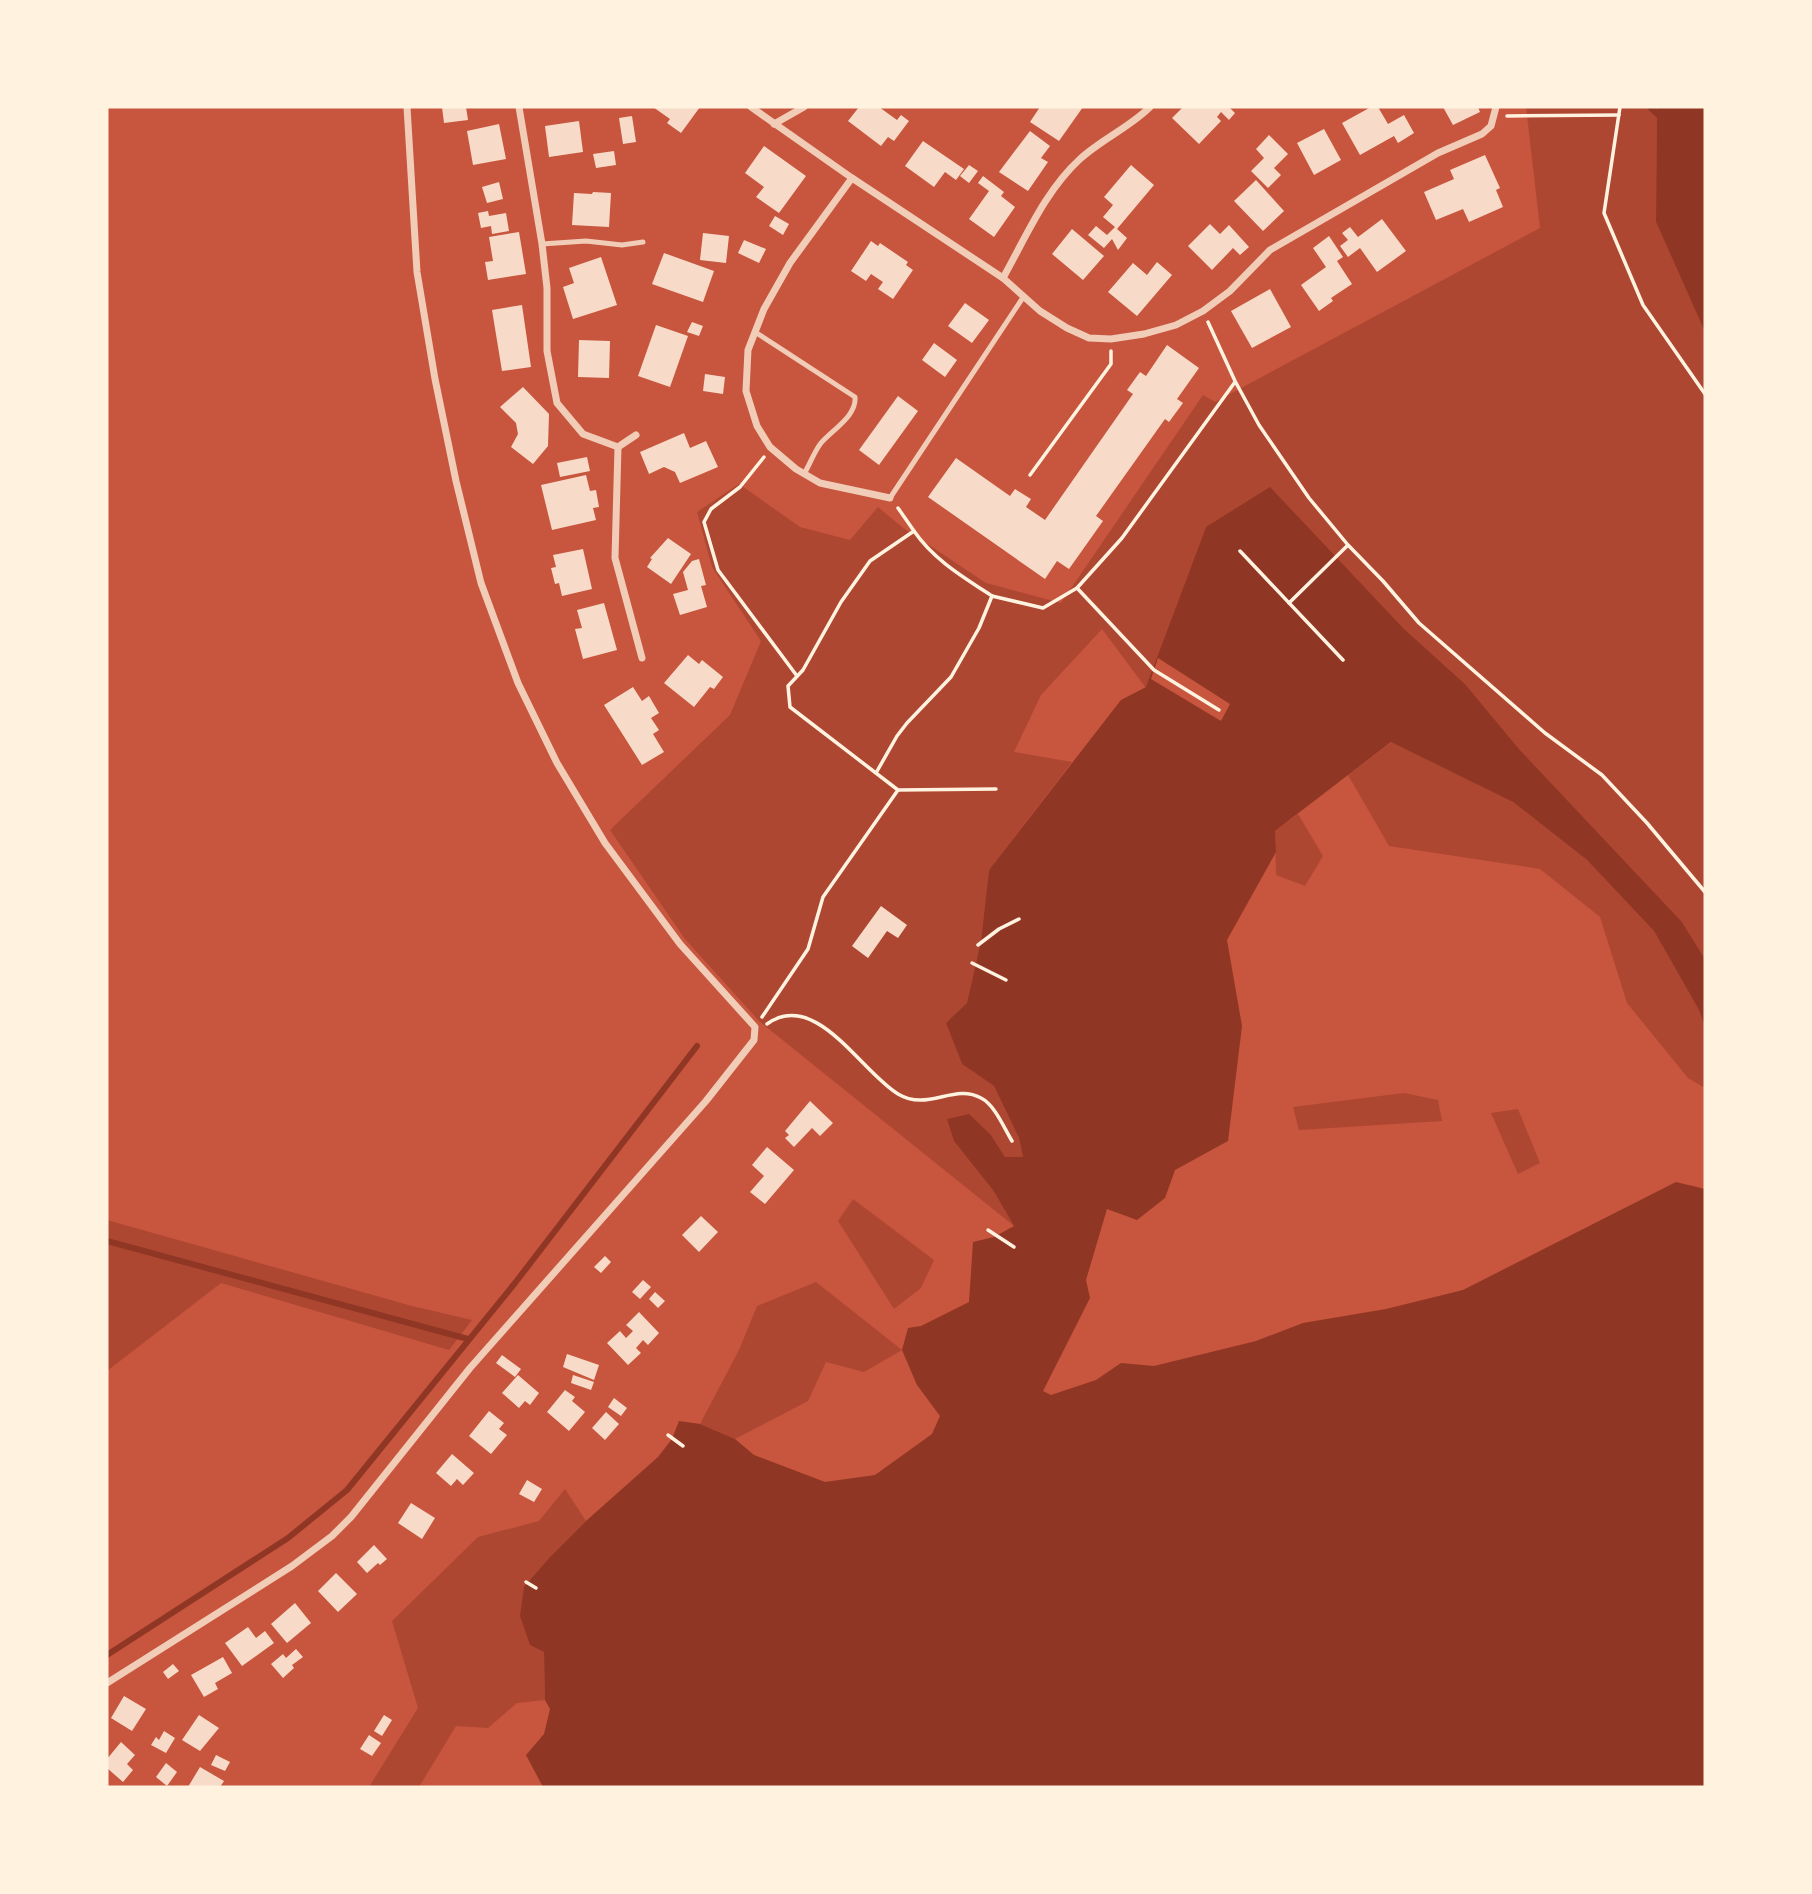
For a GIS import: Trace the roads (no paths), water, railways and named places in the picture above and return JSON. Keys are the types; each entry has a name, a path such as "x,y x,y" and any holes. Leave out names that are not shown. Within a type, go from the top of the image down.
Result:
{"street":[{"path":"107,1683 292,1566 332,1536 351,1517 470,1368 706,1101 754,1040 755,1030 680,944 605,843 557,763 513,670 481,583 435,379 417,272 407,107"},
{"path":"519,107 542,244 547,288 547,351 558,403 583,434 618,447"},
{"path":"751,107 1003,278 1040,311 1089,338 1111,339 1176,325 1203,311 1230,291 1270,250 1438,153 1482,134 1491,127 1496,107"},
{"path":"774,124 804,107"},
{"path":"1003,278 1039,211 1060,180 1087,153 1150,107"},
{"path":"852,178 790,263 764,309 748,350 746,391 757,426 771,447 804,474 820,483 890,498"},
{"path":"618,447 636,435"},
{"path":"618,447 615,558 642,658"}],"lane":[{"path":"542,244 586,241 622,245 643,242"},
{"path":"890,498 1024,296"},
{"path":"755,332 855,397 853,408 834,432 821,443 804,474"}],"waterway":[{"path":"1650,107 1657,114"},
{"path":"107,1655 288,1538 347,1490 515,1283 697,1046"},
{"path":"107,1241 468,1339"}]}
